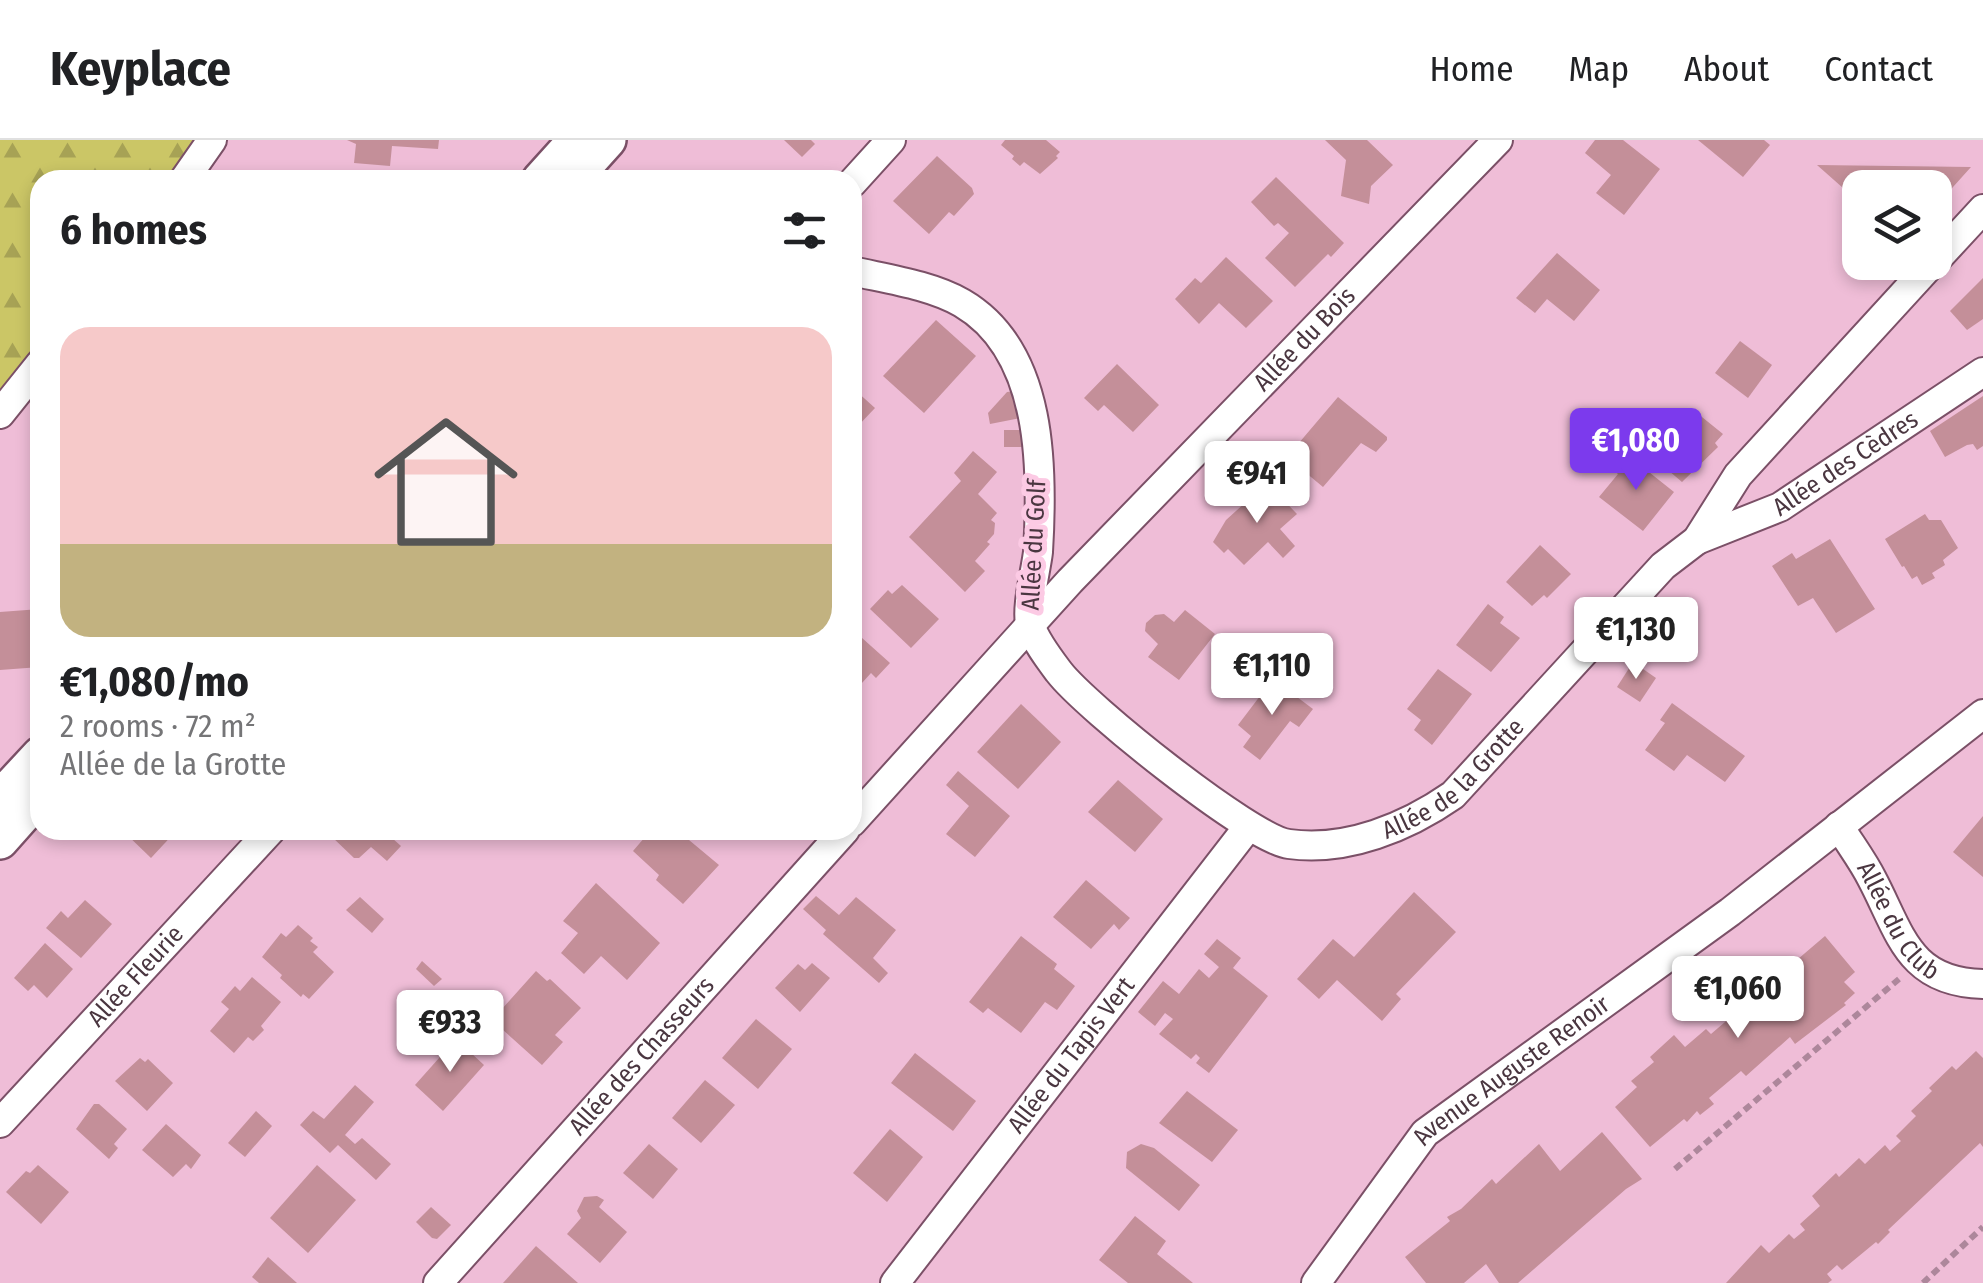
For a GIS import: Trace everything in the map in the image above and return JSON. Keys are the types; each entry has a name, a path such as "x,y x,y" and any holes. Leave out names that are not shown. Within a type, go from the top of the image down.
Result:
{"street":[{"path":"191,170 212,140"},
{"path":"549,170 576,140"},
{"path":"581,170 608,140"},
{"path":"862,172 891,140"},
{"name":"Allée du Bois","path":"1029,625 1498,140"},
{"name":"Allée de la Grotte","path":"1952,243 1983,209"},
{"name":"Allée du Golf","path":"862,274 962,303 998,334 1021,374 1034,422 1040,487 1038,553 1029,625 1060,674 1073,686 1127,735 1248,827"},
{"name":"Allée de la Grotte","path":"1248,827 1287,844 1333,843 1380,834 1420,818 1453,795 1663,566 1697,540 1738,475 1917,280"},
{"name":"Allée des Cèdres","path":"1697,540 1780,507 1983,372"},
{"path":"0,414 30,376"},
{"path":"862,811 1029,625"},
{"name":"Avenue Auguste Renoir","path":"1316,1283 1425,1133 1730,912 1983,714"},
{"path":"0,841 23,794"},
{"name":"Allée du Club","path":"1839,826 1871,876 1903,944 1919,962 1940,975 1983,984"},
{"name":"Allée du Tapis Vert","path":"895,1283 1248,827"},
{"name":"Allée Fleurie","path":"0,1124 262,840"},
{"name":"Allée des Chasseurs","path":"438,1283 836,840"}],"path":[{"path":"1676,1169 1919,962"},
{"path":"1923,1283 1983,1227"}],"green space":[{"path":"0,140 205,140 185,170 30,170 30,355 0,390"}],"building":[{"path":"347,140 439,140 438,149 392,146 390,166 354,163 356,144"},
{"path":"784,140 811,140 815,144 802,157"},
{"path":"1005,140 1046,140 1060,152 1040,174 1024,162 1020,166 1012,159 1014,156 1001,145"},
{"path":"1325,140 1367,140 1393,165 1371,186 1369,204 1341,196 1346,160"},
{"path":"1595,140 1623,140 1660,169 1624,215 1596,193 1611,175 1585,153"},
{"path":"1698,140 1764,140 1770,145 1743,177"},
{"path":"937,156 974,194 954,216 949,212 929,234 893,201"},
{"path":"1817,165 1971,167 1952,188 1952,170 1842,170 1842,187"},
{"path":"1276,177 1344,243 1295,287 1265,258 1289,233 1278,223 1274,226 1251,202"},
{"path":"1557,253 1600,290 1574,321 1547,299 1535,313 1516,298"},
{"path":"1226,257 1273,301 1246,328 1219,303 1199,324 1175,299 1195,278 1201,283"},
{"path":"1983,278 1983,319 1967,330 1950,311"},
{"path":"936,320 976,356 924,413 883,376"},
{"path":"1740,341 1772,365 1748,398 1715,373"},
{"path":"1117,364 1159,405 1133,432 1104,405 1098,411 1084,398"},
{"path":"1016,391 1021,418 990,424 988,413 1007,392"},
{"path":"862,396 875,408 862,422"},
{"path":"1983,396 1983,446 1977,450 1973,444 1967,445 1945,457 1930,431"},
{"path":"1338,397 1387,440 1376,452 1361,443 1323,487 1287,457"},
{"path":"1697,413 1723,434 1715,443 1718,447 1682,482 1655,459"},
{"path":"1004,430 1024,430 1025,447 1004,447"},
{"path":"973,451 997,472 978,494 997,513 991,520 995,523 994,534 987,542 990,544 975,561 985,571 965,592 909,537 961,481 954,473"},
{"path":"1625,453 1674,492 1643,531 1599,497 1618,474 1612,469"},
{"path":"1267,483 1297,514 1280,529 1295,546 1283,558 1268,542 1244,565 1228,549 1224,553 1213,542 1226,520"},
{"path":"1925,514 1929,520 1941,520 1958,548 1943,560 1945,565 1932,573 1935,578 1922,585 1917,576 1912,579 1902,567 1885,539"},
{"path":"1830,539 1875,609 1836,633 1813,598 1798,606 1772,566 1792,553 1796,559"},
{"path":"1540,545 1571,574 1547,598 1544,595 1532,606 1506,582"},
{"path":"902,585 939,619 911,648 870,609 888,590 892,594"},
{"path":"1488,604 1504,617 1500,623 1520,638 1491,672 1456,645"},
{"path":"30,610 30,668 0,670 0,612"},
{"path":"1185,610 1215,634 1179,680 1148,657 1158,644 1145,631 1146,623 1155,615 1164,614 1174,622"},
{"path":"862,638 890,663 876,678 871,673 862,683"},
{"path":"1633,662 1656,678 1640,702 1617,687"},
{"path":"1438,669 1472,694 1432,745 1414,730 1421,720 1407,709"},
{"path":"1273,679 1313,709 1299,727 1290,721 1260,760 1243,747 1251,736 1238,725"},
{"path":"1672,703 1745,756 1725,782 1687,755 1674,771 1645,750 1665,723 1660,720"},
{"path":"1021,704 1061,742 1018,789 977,752"},
{"path":"958,771 1010,816 975,857 946,834 969,806 946,785"},
{"path":"1118,780 1163,819 1135,852 1088,812"},
{"path":"1983,816 1983,877 1953,852"},
{"path":"132,840 168,840 151,858"},
{"path":"335,840 394,840 401,846 387,861 371,847 354,858"},
{"path":"642,840 689,840 719,865 683,904 656,880 659,875 633,851"},
{"path":"1086,880 1130,918 1119,930 1114,924 1091,949 1053,917"},
{"path":"596,883 660,943 627,980 601,956 584,974 561,953 578,933 563,921"},
{"path":"1414,892 1456,932 1396,994 1401,999 1382,1021 1337,980 1319,999 1297,979 1333,939 1354,957"},
{"path":"816,896 839,915 856,897 896,930 873,958 888,973 879,983 823,934 826,930 803,909"},
{"path":"360,897 384,919 372,933 346,910"},
{"path":"85,900 112,924 81,958 46,928 61,911 68,918"},
{"path":"298,925 318,947 313,952 334,972 309,999 303,994 301,997 262,957 281,933 286,937"},
{"path":"1021,936 1057,964 1054,969 1075,986 1057,1010 1045,1002 1021,1033 988,1008 983,1013 969,1002"},
{"path":"1825,936 1855,972 1844,982 1855,993 1846,1005 1795,1044 1790,1037 1746,1076 1741,1071 1709,1098 1714,1104 1700,1115 1697,1111 1687,1122 1684,1119 1650,1147 1615,1107 1637,1087 1631,1081 1654,1062 1650,1057 1674,1035 1685,1047 1706,1029 1711,1034 1745,1005 1735,995 1761,973 1765,978 1787,961 1791,965"},
{"path":"1217,939 1241,958 1233,968 1268,996 1209,1073 1196,1063 1200,1058 1196,1054 1191,1059 1159,1034 1173,1019 1165,1013 1155,1026 1138,1012 1163,981 1179,994 1199,969 1209,978 1219,967 1204,954"},
{"path":"45,943 73,969 47,998 34,985 28,991 14,978"},
{"path":"422,961 442,979 434,986 416,969"},
{"path":"812,963 830,978 800,1012 775,988 798,964 805,970"},
{"path":"536,971 581,1008 555,1035 563,1042 542,1065 492,1020"},
{"path":"252,977 281,1002 261,1026 264,1030 253,1041 248,1037 234,1053 210,1031 229,1009 221,1002 235,986 240,991"},
{"path":"756,1019 792,1049 758,1089 722,1058"},
{"path":"456,1039 484,1065 443,1111 415,1085"},
{"path":"1976,1051 1983,1058 1983,1147 1980,1143 1878,1244 1842,1270 1837,1265 1827,1274 1832,1280 1828,1283 1726,1283 1761,1245 1769,1253 1789,1234 1794,1239 1805,1230 1800,1224 1820,1206 1812,1196 1836,1173 1839,1177 1859,1158 1865,1164 1885,1145 1890,1151 1901,1141 1896,1136 1916,1116 1911,1111 1932,1091 1929,1088 1952,1066 1956,1070"},
{"path":"915,1053 976,1101 953,1131 891,1083"},
{"path":"140,1058 145,1062 148,1059 173,1083 147,1111 115,1081"},
{"path":"705,1080 735,1105 701,1143 672,1118"},
{"path":"355,1085 374,1102 345,1135 355,1144 362,1138 391,1164 376,1180 338,1145 330,1153 300,1125 313,1111 324,1119"},
{"path":"1187,1091 1238,1130 1212,1162 1159,1123"},
{"path":"94,1104 99,1104 127,1129 114,1144 118,1148 109,1159 76,1129"},
{"path":"256,1111 272,1126 245,1157 228,1143"},
{"path":"166,1124 201,1155 191,1169 186,1164 173,1177 142,1150"},
{"path":"890,1129 923,1157 887,1202 853,1173"},
{"path":"1602,1132 1642,1179 1518,1283 1499,1283 1486,1264 1464,1283 1426,1283 1405,1257 1450,1221 1447,1217 1492,1179 1496,1184 1539,1144 1560,1171"},
{"path":"649,1144 678,1169 653,1199 623,1173"},
{"path":"1141,1144 1154,1148 1200,1185 1179,1211 1126,1168 1127,1152"},
{"path":"38,1165 69,1192 41,1224 6,1192 26,1171 30,1173"},
{"path":"317,1165 356,1200 308,1253 270,1218"},
{"path":"584,1197 604,1200 599,1207 627,1232 600,1263 567,1234 581,1218 577,1211"},
{"path":"431,1207 451,1225 437,1239 416,1222"},
{"path":"1135,1216 1166,1241 1157,1254 1193,1283 1128,1283 1099,1260"},
{"path":"536,1246 578,1283 503,1283"},
{"path":"268,1257 297,1283 259,1283 252,1277"}]}
